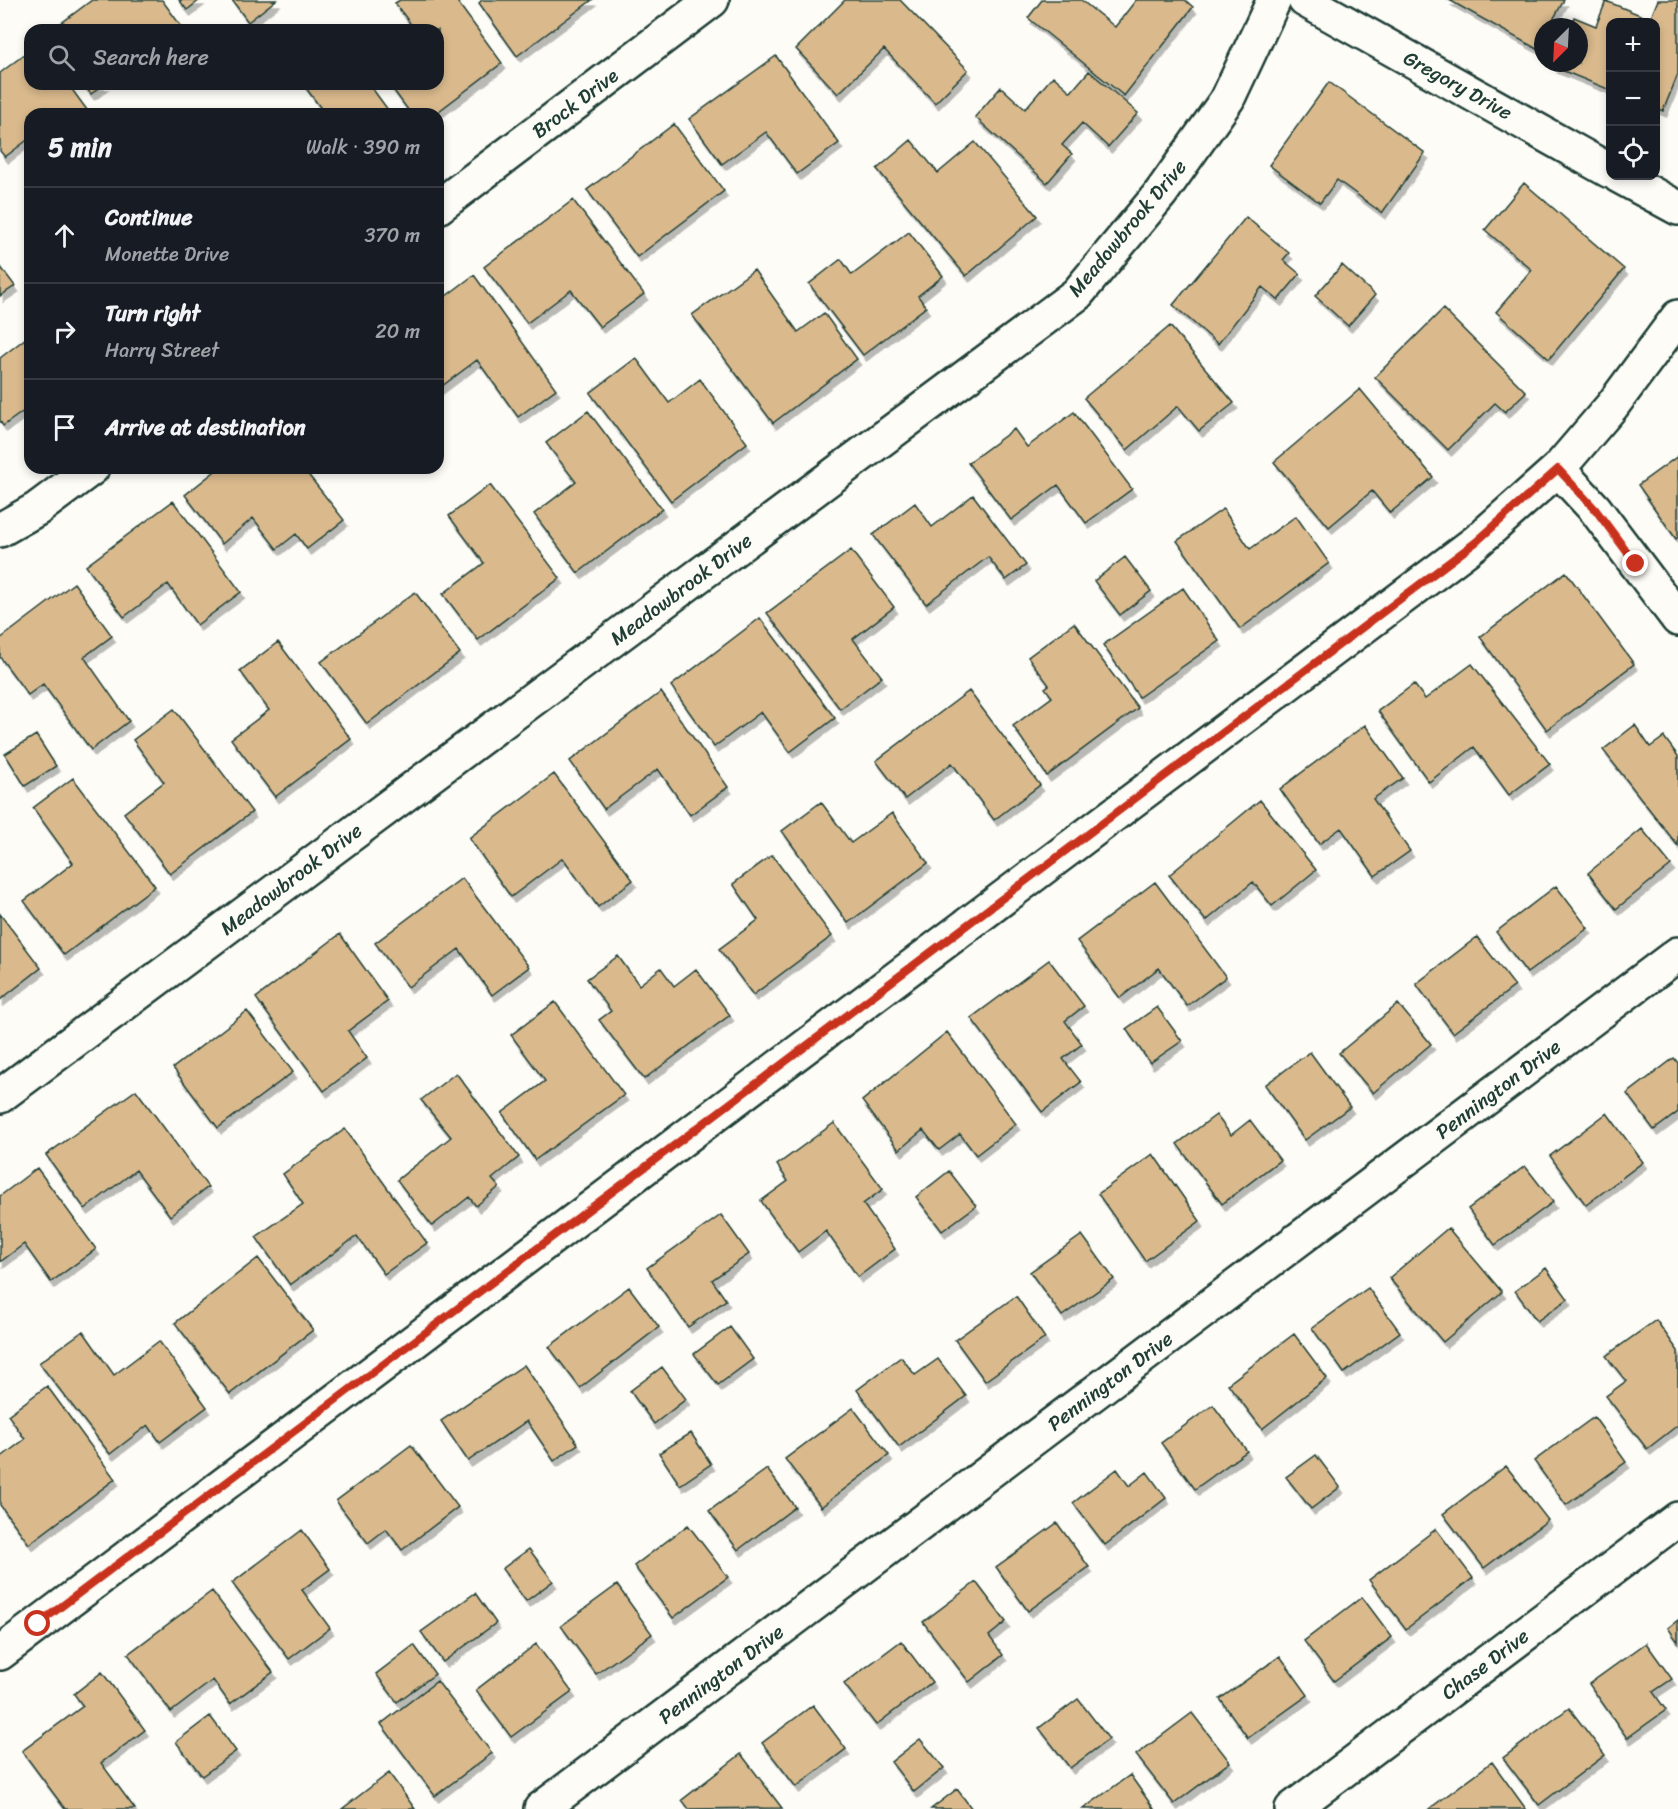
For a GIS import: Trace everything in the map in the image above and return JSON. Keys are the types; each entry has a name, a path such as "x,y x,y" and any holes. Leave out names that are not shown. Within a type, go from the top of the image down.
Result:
{"street":[{"name":"Brock Drive","path":"444,202 712,0"},
{"name":"Meadowbrook Drive","path":"0,1096 1077,294 1161,193 1228,98 1274,0"},
{"name":"Gregory Drive","path":"1305,0 1606,168"},
{"path":"1626,180 1678,208"},
{"path":"0,1653 1476,542 1558,469 1612,406 1678,317"},
{"path":"1558,469 1595,509 1678,619"},
{"path":"0,530 38,509 84,474"},
{"name":"Pennington Drive","path":"541,1809 1678,954"},
{"name":"Chase Drive","path":"1292,1809 1678,1519"}],"building":[{"path":"92,0 162,0 180,24 60,24"},
{"path":"179,0 200,0 187,10"},
{"path":"232,0 276,0 248,22"},
{"path":"400,0 456,0 502,63 443,108 407,108 393,90 444,90 444,24 411,24 395,3"},
{"path":"482,0 592,0 517,56 479,3"},
{"path":"845,0 900,0 968,70 935,103 884,49 838,94 796,49"},
{"path":"1042,0 1081,0 1115,27 1136,0 1185,0 1193,7 1124,96 1028,18"},
{"path":"1449,0 1564,0 1554,18 1534,18 1534,47"},
{"path":"1658,0 1678,0 1678,74 1663,111 1660,110 1660,18 1650,18"},
{"path":"1606,1 1648,18 1606,18 1606,88 1566,72 1588,72 1588,23 1596,26"},
{"path":"24,55 24,90 72,90 86,108 24,108 24,143 5,157 0,151 0,73"},
{"path":"776,56 839,143 797,174 766,132 722,164 689,119"},
{"path":"1089,71 1138,113 1108,147 1082,123 1062,145 1072,154 1047,183 975,117 1001,87 1025,109 1053,76 1071,92"},
{"path":"1329,82 1425,153 1382,213 1337,180 1320,203 1269,165"},
{"path":"307,90 373,90 387,108 321,108"},
{"path":"674,124 724,191 637,257 587,190"},
{"path":"911,140 938,173 975,142 1037,216 966,276 877,169"},
{"path":"1524,183 1624,269 1549,359 1496,312 1532,270 1485,230"},
{"path":"573,200 644,294 600,327 571,290 527,323 484,267"},
{"path":"1246,217 1289,253 1283,260 1300,274 1278,300 1262,287 1218,344 1173,305"},
{"path":"909,232 943,276 918,296 926,307 863,355 809,284 841,259 852,275"},
{"path":"1342,265 1375,295 1348,326 1315,296"},
{"path":"0,266 15,286 0,296"},
{"path":"754,270 798,332 824,313 857,359 773,423 692,315"},
{"path":"474,275 556,389 518,417 477,360 444,385 444,298"},
{"path":"1443,309 1526,392 1505,412 1495,403 1448,450 1375,377"},
{"path":"1170,326 1234,403 1199,431 1178,406 1127,450 1084,398"},
{"path":"24,340 24,411 3,426 0,421 0,358"},
{"path":"636,358 669,403 700,379 747,443 671,501 590,393"},
{"path":"1360,389 1433,477 1390,513 1372,491 1329,527 1274,462"},
{"path":"588,411 662,509 578,573 534,514 576,482 546,443"},
{"path":"1074,412 1132,489 1086,523 1058,485 1011,520 968,463 1014,429 1027,447"},
{"path":"1678,456 1678,537 1676,539 1638,485"},
{"path":"211,474 308,474 344,520 307,549 296,534 277,549 253,518 222,544 185,495"},
{"path":"490,485 560,578 478,640 443,594 484,563 449,516"},
{"path":"973,495 1026,565 1006,580 988,557 926,604 873,535 915,503 932,527"},
{"path":"173,501 241,592 197,625 168,584 124,617 86,566"},
{"path":"1223,509 1250,549 1296,516 1329,563 1240,629 1177,541"},
{"path":"851,550 894,607 853,639 882,677 840,709 767,613"},
{"path":"1125,557 1151,591 1120,615 1094,581"},
{"path":"1566,572 1634,664 1547,730 1480,637"},
{"path":"74,583 112,636 84,657 129,721 91,750 43,684 28,695 0,657 0,639"},
{"path":"1183,588 1219,641 1139,697 1103,645"},
{"path":"415,592 460,653 367,724 321,662"},
{"path":"760,618 835,718 790,752 761,712 714,747 671,686"},
{"path":"1074,623 1138,708 1047,776 1013,726 1052,697 1045,688 1049,685 1028,657"},
{"path":"278,642 351,739 275,797 231,739 269,710 240,671"},
{"path":"1472,664 1550,764 1509,795 1474,747 1429,782 1378,711 1414,684 1425,699"},
{"path":"969,691 1040,785 994,820 952,763 905,799 876,761"},
{"path":"661,692 728,787 690,815 658,769 604,809 570,761"},
{"path":"174,709 252,812 170,874 124,813 164,782 133,740"},
{"path":"1365,725 1403,778 1373,799 1410,851 1375,876 1341,828 1319,844 1280,789"},
{"path":"1635,725 1650,747 1664,737 1678,756 1678,846 1603,750"},
{"path":"36,735 56,766 25,786 5,754"},
{"path":"554,774 633,880 598,907 563,858 511,897 469,838"},
{"path":"73,778 155,886 64,955 24,901 73,863 33,808"},
{"path":"1260,800 1316,870 1272,906 1253,882 1206,921 1169,875"},
{"path":"821,802 851,843 892,813 928,863 848,923 782,831"},
{"path":"1642,829 1671,865 1616,909 1588,873"},
{"path":"772,855 832,936 753,995 719,949 758,920 733,884"},
{"path":"462,878 529,967 492,995 459,949 408,987 375,943"},
{"path":"1155,882 1226,977 1187,1006 1159,968 1120,998 1077,941"},
{"path":"1556,886 1588,928 1527,973 1496,932"},
{"path":"0,914 41,968 0,1000"},
{"path":"340,934 388,1001 348,1031 367,1058 324,1091 256,998"},
{"path":"1477,937 1515,986 1453,1033 1416,984"},
{"path":"618,956 639,985 661,968 674,986 696,969 730,1015 644,1079 599,1020 611,1011 587,979"},
{"path":"1049,960 1084,1006 1065,1021 1082,1044 1063,1059 1081,1082 1042,1112 971,1018"},
{"path":"555,1002 624,1095 535,1160 502,1113 545,1081 511,1035"},
{"path":"1398,1004 1431,1044 1373,1093 1339,1053"},
{"path":"1157,1007 1182,1041 1150,1063 1126,1029"},
{"path":"247,1011 293,1072 218,1128 173,1068"},
{"path":"947,1032 1016,1124 976,1155 960,1134 939,1150 923,1130 899,1150 862,1101"},
{"path":"1310,1052 1350,1107 1305,1140 1265,1085"},
{"path":"1674,1058 1678,1063 1678,1112 1654,1130 1627,1094"},
{"path":"456,1073 519,1157 492,1179 499,1187 476,1206 469,1197 432,1226 397,1180 451,1137 421,1100"},
{"path":"136,1090 208,1187 170,1216 136,1170 85,1209 46,1155"},
{"path":"1607,1113 1643,1162 1586,1205 1550,1156"},
{"path":"1216,1115 1231,1135 1250,1120 1280,1160 1222,1204 1177,1144"},
{"path":"834,1123 883,1189 863,1204 895,1249 858,1277 826,1231 798,1252 761,1201 788,1181 777,1165"},
{"path":"345,1129 427,1243 384,1274 357,1236 290,1285 256,1237 303,1204 283,1174"},
{"path":"1153,1154 1200,1221 1145,1261 1098,1194"},
{"path":"1525,1166 1553,1202 1495,1245 1468,1209"},
{"path":"37,1168 96,1249 51,1282 24,1244 0,1262 0,1196"},
{"path":"949,1171 976,1206 942,1231 916,1197"},
{"path":"721,1215 749,1254 712,1280 726,1300 688,1327 647,1268"},
{"path":"1448,1228 1502,1292 1443,1342 1389,1278"},
{"path":"1082,1235 1114,1279 1062,1316 1030,1272"},
{"path":"258,1258 313,1330 230,1394 175,1323"},
{"path":"1546,1268 1568,1299 1537,1321 1515,1291"},
{"path":"629,1287 659,1327 580,1388 549,1347"},
{"path":"1368,1288 1400,1332 1344,1373 1312,1328"},
{"path":"1016,1296 1045,1338 985,1381 955,1340"},
{"path":"1656,1320 1678,1351 1678,1425 1647,1449 1606,1396 1626,1381 1606,1356"},
{"path":"730,1327 753,1359 718,1385 694,1354"},
{"path":"83,1331 114,1375 159,1341 207,1407 160,1442 148,1425 110,1454 39,1363"},
{"path":"1294,1334 1327,1378 1262,1429 1228,1384"},
{"path":"901,1357 915,1375 938,1359 966,1396 899,1447 857,1390"},
{"path":"524,1365 578,1444 554,1461 527,1421 468,1461 441,1421"},
{"path":"662,1367 686,1399 654,1424 630,1391"},
{"path":"47,1386 115,1479 29,1544 0,1505 0,1458 25,1439 8,1415"},
{"path":"1213,1405 1247,1451 1195,1489 1161,1443"},
{"path":"853,1408 889,1455 821,1507 785,1459"},
{"path":"1594,1417 1626,1462 1566,1505 1534,1461"},
{"path":"691,1433 711,1464 680,1485 659,1453"},
{"path":"411,1445 458,1507 402,1550 386,1529 368,1543 336,1501"},
{"path":"1316,1455 1340,1487 1311,1509 1286,1477"},
{"path":"1506,1466 1548,1520 1484,1568 1443,1514"},
{"path":"767,1469 795,1507 738,1550 709,1511"},
{"path":"1117,1469 1129,1486 1147,1472 1166,1498 1105,1545 1073,1503"},
{"path":"1057,1523 1089,1567 1028,1611 996,1567"},
{"path":"688,1525 728,1577 673,1618 634,1566"},
{"path":"1436,1529 1473,1578 1406,1629 1369,1580"},
{"path":"302,1530 330,1569 302,1590 330,1628 289,1659 232,1583"},
{"path":"529,1549 553,1581 526,1601 502,1569"},
{"path":"976,1582 1006,1622 989,1636 1003,1655 969,1682 923,1622"},
{"path":"617,1585 652,1634 596,1674 561,1626"},
{"path":"212,1591 273,1672 230,1704 213,1680 171,1712 128,1654"},
{"path":"475,1593 496,1623 443,1662 421,1632"},
{"path":"1362,1597 1392,1637 1334,1681 1304,1641"},
{"path":"1678,1620 1678,1642 1668,1628"},
{"path":"901,1641 932,1682 876,1725 844,1684"},
{"path":"1646,1643 1672,1679 1653,1692 1666,1710 1627,1738 1589,1684"},
{"path":"536,1644 572,1692 511,1737 476,1690"},
{"path":"414,1645 435,1674 397,1702 376,1674"},
{"path":"1280,1656 1308,1695 1248,1738 1220,1699"},
{"path":"102,1672 145,1730 101,1763 135,1809 65,1809 22,1751 83,1706 74,1694"},
{"path":"437,1681 492,1753 435,1796 381,1724"},
{"path":"1078,1699 1109,1739 1070,1768 1039,1728"},
{"path":"813,1705 846,1749 796,1787 762,1743"},
{"path":"1569,1708 1605,1755 1539,1805 1503,1758"},
{"path":"1192,1713 1230,1762 1174,1804 1136,1755"},
{"path":"210,1716 236,1751 202,1776 176,1742"},
{"path":"920,1739 944,1768 914,1792 891,1762"},
{"path":"741,1754 782,1808 689,1809 682,1800"},
{"path":"1492,1762 1526,1809 1429,1809"},
{"path":"389,1773 415,1809 342,1809"},
{"path":"1130,1775 1154,1809 1083,1809"},
{"path":"957,1789 972,1809 931,1809"}],"route":[{"path":"38,1624 1476,542 1558,469 1595,509 1636,564"}]}
